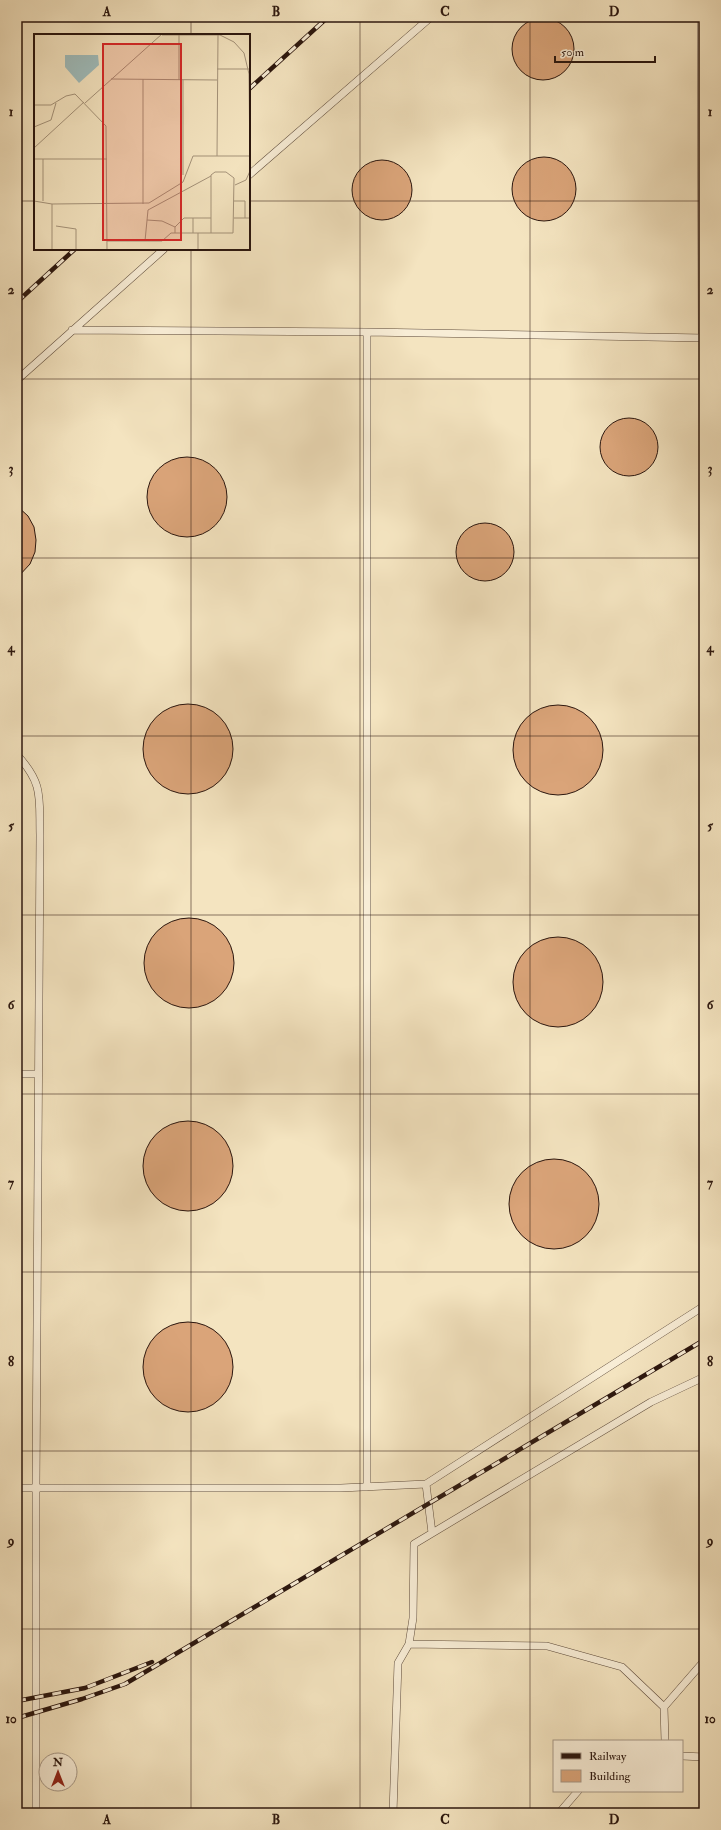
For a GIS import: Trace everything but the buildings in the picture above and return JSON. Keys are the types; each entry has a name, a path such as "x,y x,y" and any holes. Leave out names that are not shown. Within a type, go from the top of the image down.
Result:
{"lane":[{"path":"250,174 430,17"},
{"path":"72,330 367,332 703,338 701,17"},
{"path":"17,380 163,250"},
{"path":"367,332 367,1487"},
{"path":"17,755 29,768 39,789 36,1813"},
{"path":"17,1074 38,1074"},
{"path":"17,1488 367,1487 426,1484 704,1306"},
{"path":"393,1813 398,1663 409,1644 414,1618 414,1544 650,1402 704,1377"},
{"path":"426,1484 432,1533"},
{"path":"409,1644 546,1646 622,1667 664,1707"},
{"path":"665,1740 664,1707 704,1661"},
{"path":"683,1756 704,1757"},
{"path":"559,1813 577,1792"}],"railway":[{"path":"250,88 328,17"},
{"path":"17,302 74,250"},
{"path":"17,1718 82,1699 125,1684 704,1340"},
{"path":"17,1701 85,1688 152,1662"}]}
